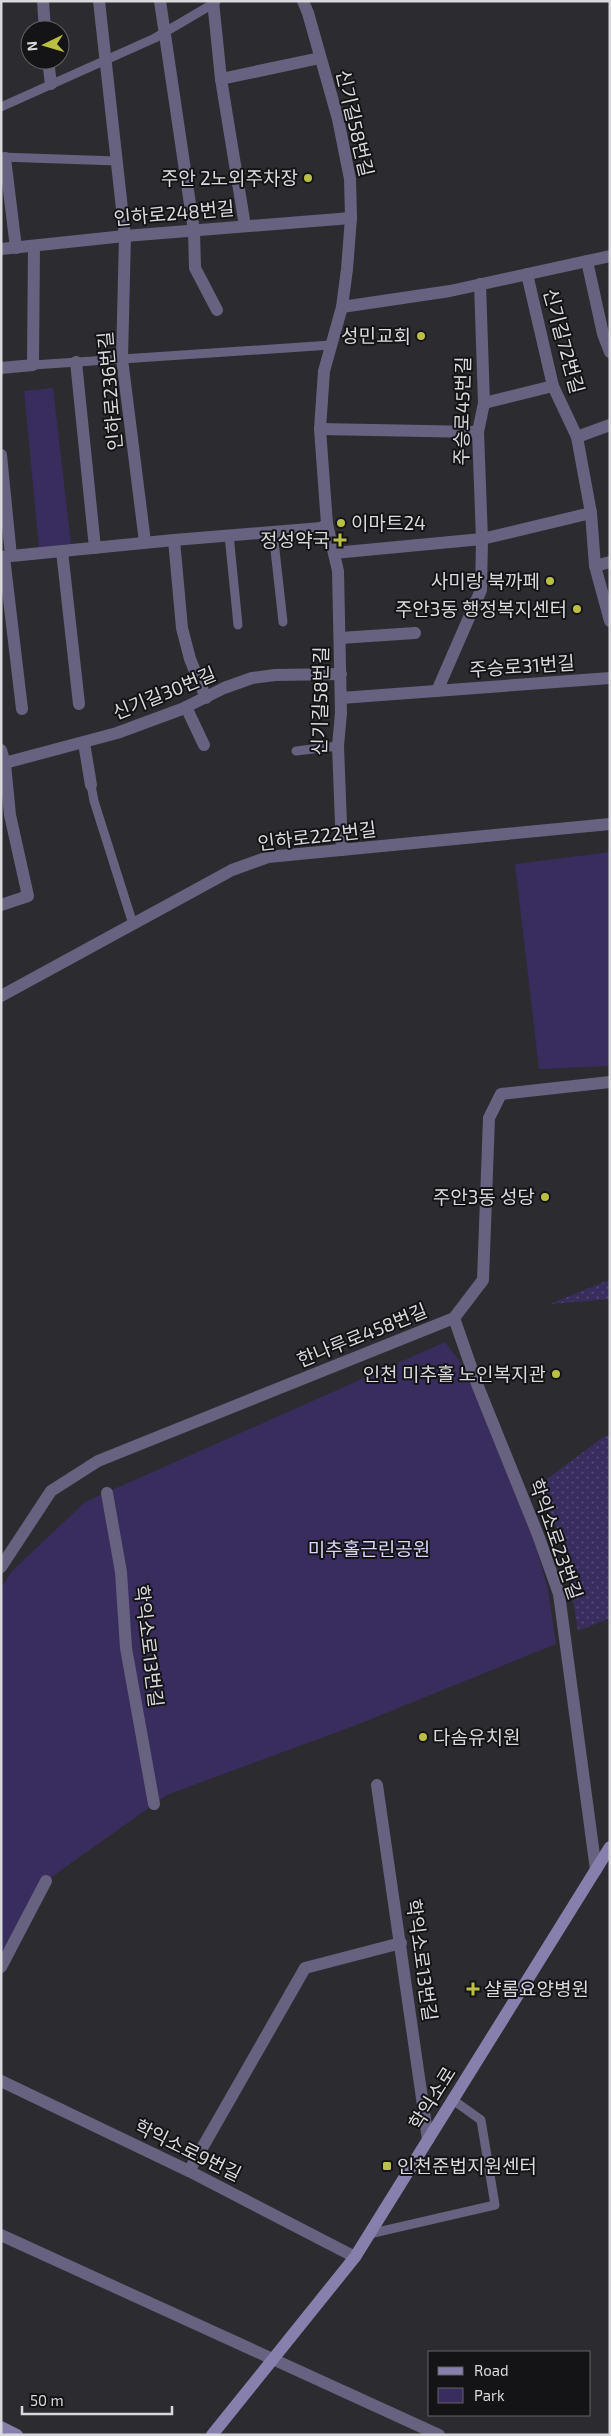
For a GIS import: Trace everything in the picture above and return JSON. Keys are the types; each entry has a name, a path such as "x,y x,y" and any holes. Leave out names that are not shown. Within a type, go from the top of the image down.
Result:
{"street":[{"path":"43,1 44,20"},
{"name":"인하로236번길","path":"99,1 104,60 118,161 125,236 122,359 145,542"},
{"path":"160,1 194,231 195,268 218,310"},
{"name":"신기길58번길","path":"303,1 338,118 350,179 351,218 342,307 324,371 320,429 327,524 338,571 341,674 338,746 342,850"},
{"path":"214,2 221,78 244,226"},
{"path":"221,78 320,58"},
{"path":"49,70 51,84"},
{"path":"3,157 16,248"},
{"name":"인하로248번길","path":"1,249 125,236 351,218"},
{"path":"1,368 33,365 34,246"},
{"path":"342,307 480,284 610,256"},
{"path":"587,261 603,334 610,352"},
{"name":"신기길72번길","path":"527,274 553,386 577,437 591,513 595,566 610,621"},
{"name":"주승로45번길","path":"458,644 481,590 482,539 478,432 484,403 480,284"},
{"path":"76,362 95,548"},
{"path":"484,403 553,386"},
{"path":"577,437 610,425"},
{"path":"320,429 478,432"},
{"path":"1,455 5,556 22,709"},
{"path":"334,553 482,539 591,513"},
{"path":"5,556 145,542 321,528 327,524"},
{"path":"174,540 182,628 190,659 206,698"},
{"path":"62,551 79,704"},
{"path":"595,566 610,562"},
{"path":"340,638 415,633"},
{"name":"주승로31번길","path":"437,691 458,644"},
{"name":"신기길30번길","path":"3,764 118,733 186,707 224,688 252,678 275,675 341,674"},
{"name":"주승로31번길","path":"341,698 610,678"},
{"path":"186,707 204,745"},
{"path":"84,743 91,785"},
{"path":"1,750 6,816 28,896 1,904"},
{"name":"인하로222번길","path":"1,996 232,870 268,857 610,824"},
{"name":"한나루로458번길","path":"1,1566 51,1491 98,1461 454,1318 483,1280 489,1118 501,1094 610,1082"},
{"name":"학익소로23번길","path":"454,1318 476,1384 538,1535 559,1594 596,1870"},
{"name":"학익소로13번길","path":"107,1493 120,1572 126,1648 154,1804"},
{"name":"학익소로13번길","path":"377,1784 428,2140"},
{"name":"학익소로","path":"212,2435 356,2257 610,1847"},
{"path":"1,1967 46,1881"},
{"path":"188,2170 305,1968 401,1943"},
{"name":"학익소로9번길","path":"1,2081 188,2170 356,2257"},
{"path":"1,2235 439,2435"},
{"path":"1,2427 17,2435"}],"lane":[{"path":"1,107 164,33 214,2"},
{"path":"3,157 118,161"},
{"path":"33,365 331,345"},
{"path":"273,532 283,622"},
{"path":"229,535 238,625"},
{"path":"296,751 338,746"},
{"path":"91,785 94,801 132,924"},
{"path":"370,2234 495,2205 481,2120 453,2100"}],"green space":[{"path":"53,388 71,544 39,548 24,391"},
{"path":"610,852 610,1066 539,1069 515,864"},
{"path":"610,1280 610,1299 550,1304 604,1282"},
{"name":"미추홀근린공원","path":"445,1342 477,1384 524,1502 548,1590 556,1644 359,1724 167,1795 46,1881 1,1967 1,1588 12,1571 85,1502"},
{"path":"610,1434 610,1618 578,1631 564,1546 539,1485"}],"place":[{"name":"주안 2노외주차장","path":"308,178"},
{"name":"성민교회","path":"421,336"},
{"name":"이마트24","path":"341,523"},
{"name":"정성약국","path":"340,540"},
{"name":"사미랑 북까페","path":"550,581"},
{"name":"주안3동 행정복지센터","path":"577,609"},
{"name":"주안3동 성당","path":"545,1197"},
{"name":"인천 미추홀 노인복지관","path":"556,1374"},
{"name":"다솜유치원","path":"423,1737"},
{"name":"샬롬요양병원","path":"473,1989"},
{"name":"인천준법지원센터","path":"387,2166"}]}
